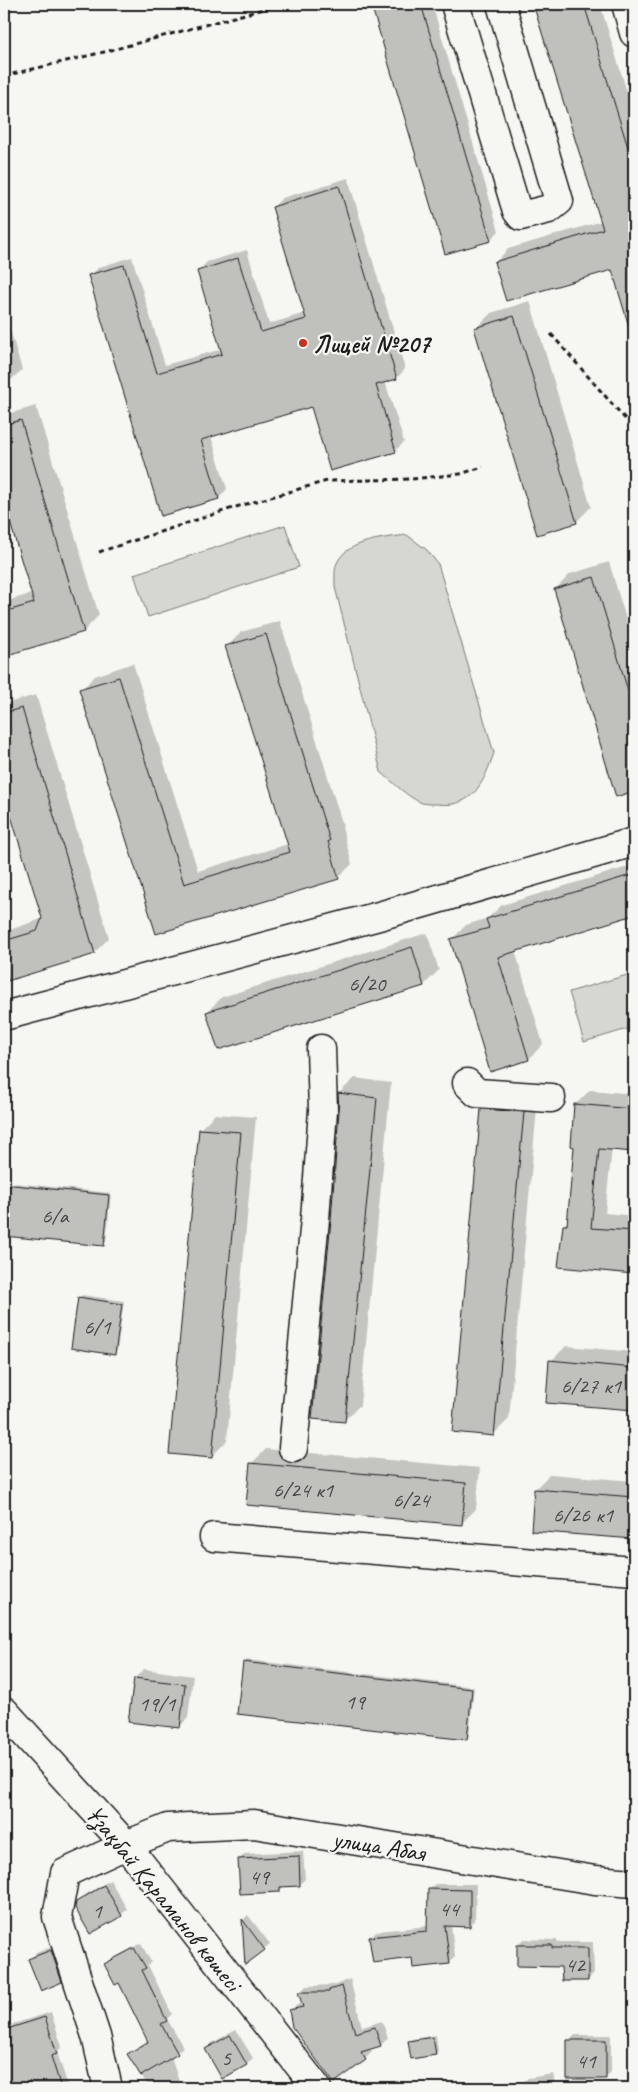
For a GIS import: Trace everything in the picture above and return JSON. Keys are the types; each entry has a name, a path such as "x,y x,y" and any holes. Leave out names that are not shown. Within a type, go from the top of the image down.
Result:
{"street":[{"path":"458,4 517,211 521,216 549,209 559,201 501,4"},
{"path":"626,4 634,33"},
{"path":"4,1016 388,914 634,842"},
{"path":"293,1448 315,1218 322,1120 321,1049"},
{"path":"467,1083 477,1093 552,1098"},
{"path":"214,1537 634,1571"},
{"name":"Ұзақбай Қараманов көшесі","path":"4,1711 126,1845 317,2088"},
{"name":"улица Абая","path":"108,2088 96,2036 57,1917 65,1872 168,1828 254,1824 578,1877 634,1884"}],"path":[{"path":"4,76 271,7"},
{"path":"551,334 634,429"},
{"path":"99,552 236,507 327,481 412,479 460,474 483,466"}],"shaded area":[{"path":"285,525 299,567 148,617 134,574"},
{"path":"407,535 427,550 438,564 494,753 476,791 460,802 450,804 422,803 406,793 381,772 335,587 336,565 342,555 349,549 388,537"},
{"path":"634,973 634,1027 584,1042 569,992"}],"building":[{"path":"371,4 421,4 491,241 445,254"},
{"path":"533,4 584,4 634,167 634,329 630,330 612,270 506,301 494,262 603,229"},
{"name":"Лицей №207","path":"339,186 397,379 376,385 396,452 330,471 311,407 201,440 219,499 161,516 88,275 124,265 157,373 222,354 197,271 238,258 261,332 306,319 272,207"},
{"path":"514,316 577,523 537,535 474,328"},
{"path":"21,420 84,632 4,656 4,612 34,603 4,502 4,425"},
{"path":"594,577 634,711 634,791 616,797 554,589"},
{"path":"266,634 330,841 328,841 339,879 156,934 79,689 119,677 184,884 290,852 225,646"},
{"path":"22,708 95,954 4,982 4,941 37,931 42,918 4,793 4,713"},
{"path":"634,874 634,915 498,957 529,1060 490,1072 450,939 489,928 486,919"},
{"path":"412,947 424,986 218,1050 206,1012"},
{"path":"338,1093 377,1098 345,1422 312,1419 331,1220 339,1111"},
{"path":"574,1104 634,1109 634,1152 599,1149 591,1228 634,1231 634,1274 558,1267 563,1225 567,1225 574,1147 571,1146"},
{"path":"481,1109 524,1112 494,1436 452,1432"},
{"path":"199,1129 241,1132 212,1458 169,1454"},
{"path":"4,1184 109,1195 104,1246 4,1236"},
{"path":"78,1297 122,1304 115,1355 71,1348"},
{"path":"549,1360 634,1368 634,1410 546,1403"},
{"path":"250,1463 466,1483 462,1525 246,1505"},
{"path":"534,1489 634,1497 634,1539 531,1531"},
{"path":"243,1662 472,1689 467,1740 237,1714"},
{"path":"134,1678 185,1684 180,1728 128,1722"},
{"path":"299,1856 300,1886 280,1887 280,1892 240,1894 238,1859"},
{"path":"104,1885 122,1916 90,1934 75,1908 76,1902"},
{"path":"428,1889 470,1890 470,1927 445,1926 450,1964 413,1968 412,1958 373,1963 369,1937 427,1931"},
{"path":"242,1919 265,1950 245,1965"},
{"path":"517,1945 552,1945 552,1948 588,1948 588,1981 562,1981 561,1967 517,1966"},
{"path":"134,1948 146,1968 142,1970 167,2021 161,2024 178,2054 141,2076 127,2054 148,2042 119,1983 115,1985 104,1964"},
{"path":"51,1950 62,1982 41,1991 28,1959"},
{"path":"342,1986 355,2033 375,2027 381,2046 361,2052 366,2060 334,2083 292,2027 289,2010 303,2007 298,1992 329,1992 329,1990"},
{"path":"45,2017 57,2054 51,2056 61,2088 4,2088 4,2030"},
{"path":"230,2035 247,2065 222,2079 205,2049"},
{"path":"433,2037 436,2055 411,2059 408,2041"},
{"path":"567,2040 606,2040 606,2079 567,2079"}],"place":[{"name":"Лицей №207","path":"303,343"}]}
